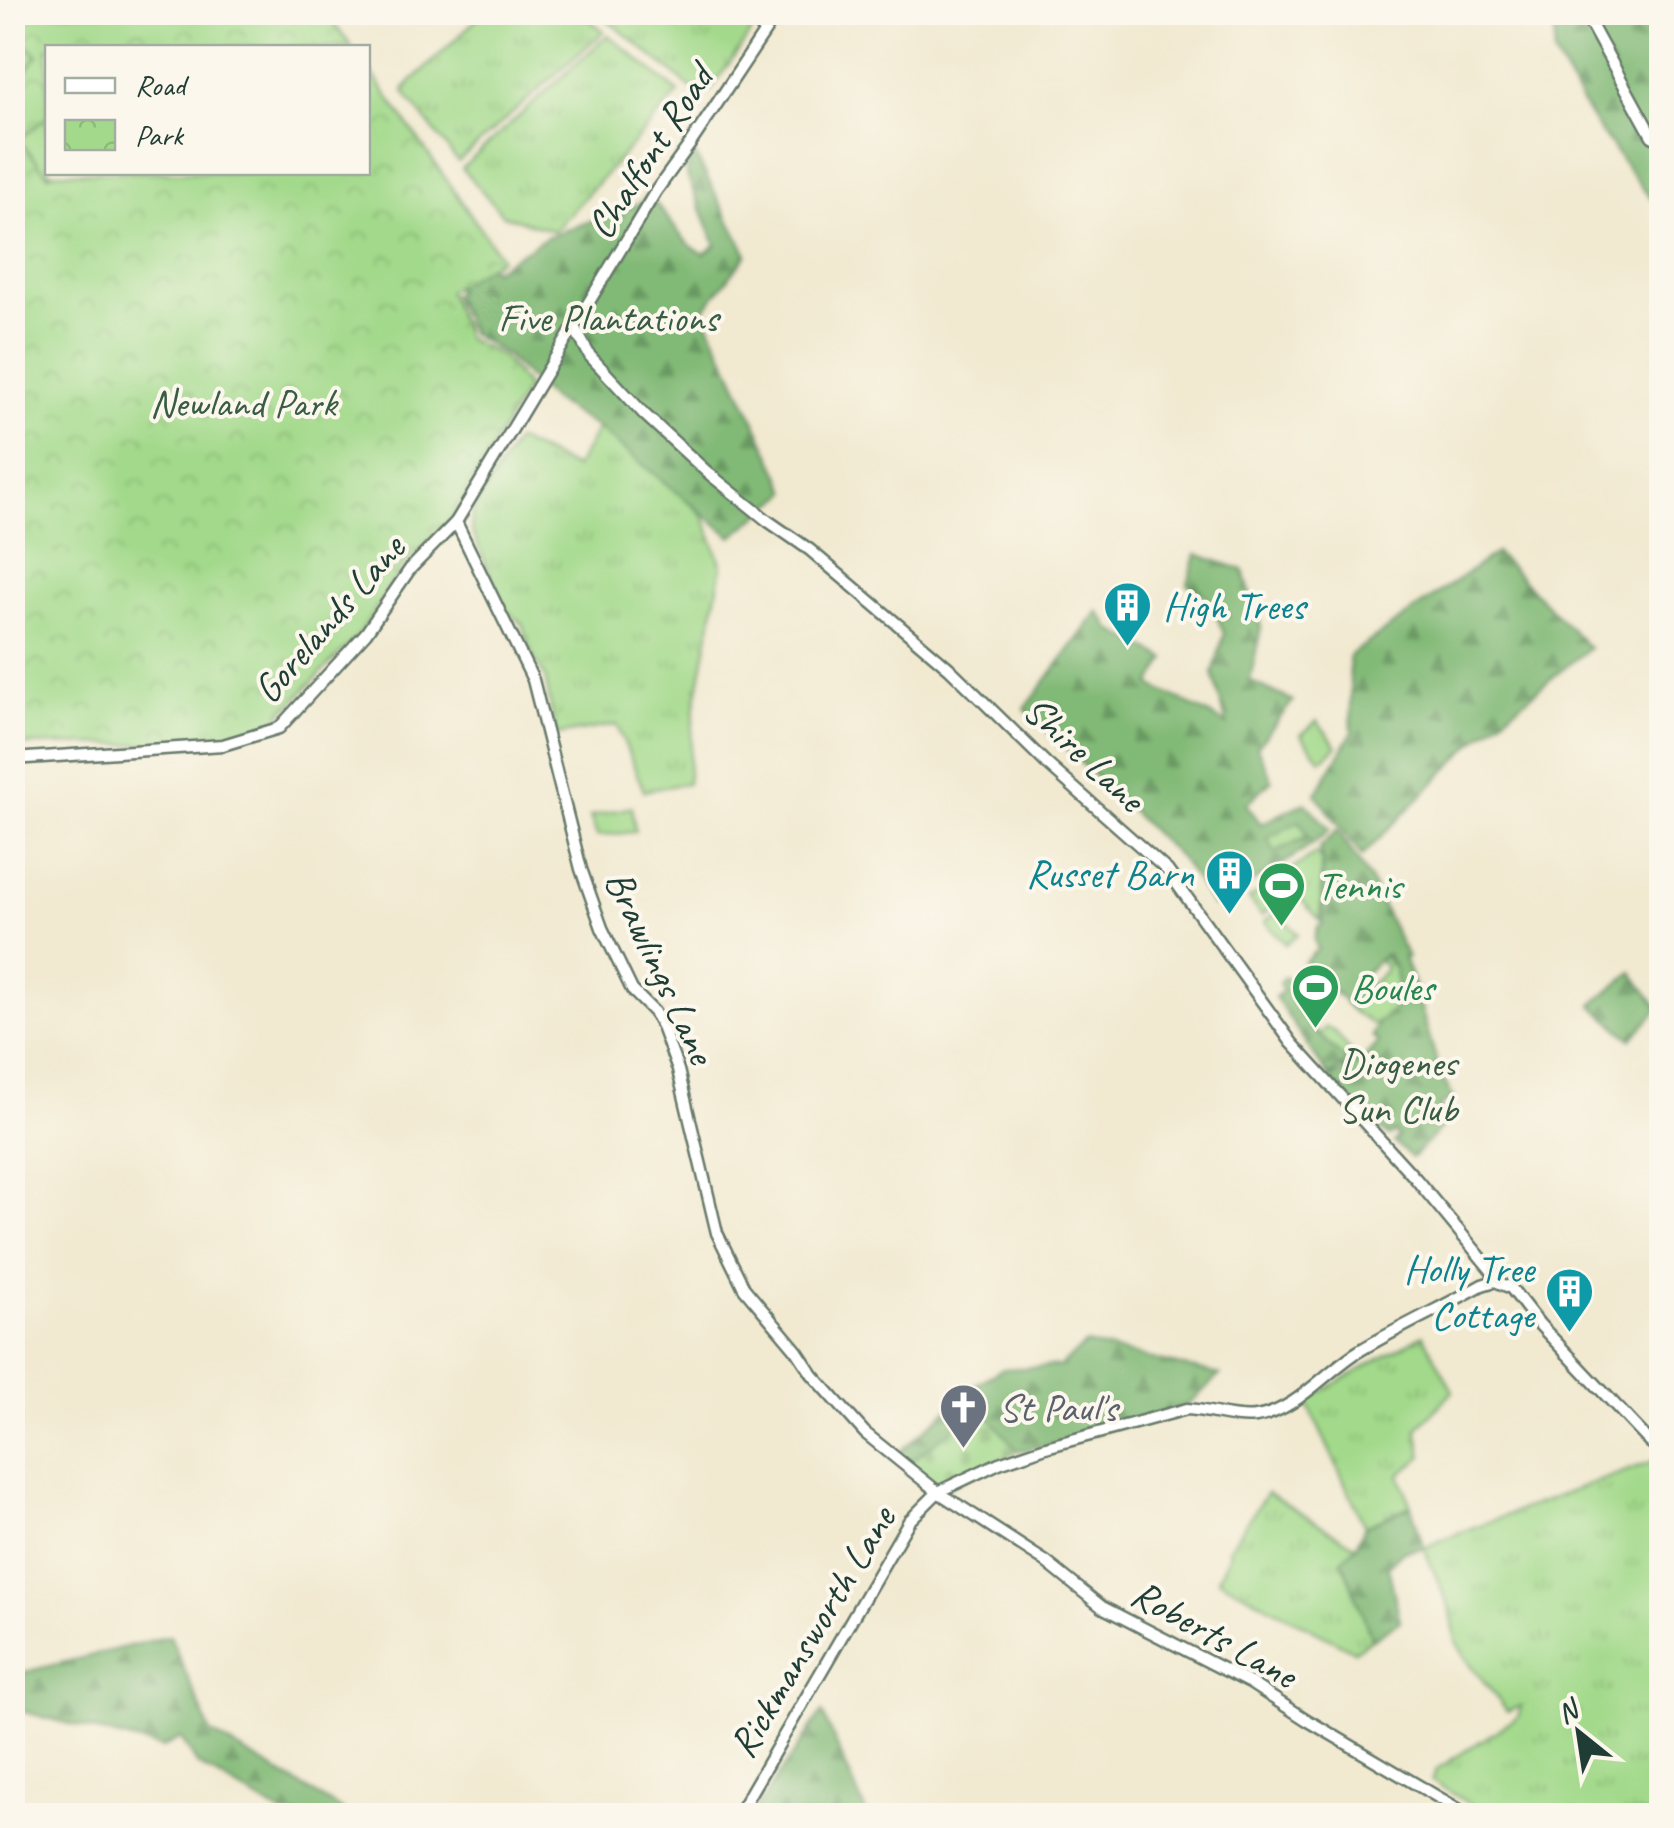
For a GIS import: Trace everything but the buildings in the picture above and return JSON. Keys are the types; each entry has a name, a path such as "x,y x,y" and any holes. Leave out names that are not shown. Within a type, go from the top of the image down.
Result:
{"street":[{"name":"Chalfont Road","path":"574,327 656,191 778,12"},
{"path":"1584,12 1652,136 1662,142"},
{"name":"Gorelands Lane","path":"12,759 223,745 279,728 366,633 410,569 456,522 574,327"},
{"name":"Shire Lane","path":"574,327 590,356 644,414 707,472 810,550 935,656 1047,764 1167,870 1292,1043 1416,1179 1492,1271 1496,1282 1510,1288 1540,1325 1662,1452"},
{"name":"Brawlings Lane","path":"456,522 533,680 581,869 602,928 632,990 661,1024 678,1070 717,1233 744,1288 865,1434 938,1492"},
{"name":"Rickmansworth Lane","path":"737,1816 910,1520 938,1492 1030,1452 1187,1409 1253,1418 1272,1413 1357,1352 1482,1285 1496,1282"},
{"name":"Roberts Lane","path":"938,1492 1046,1562 1102,1607 1250,1682 1470,1816"}],"green space":[{"path":"484,12 581,13 604,31 458,162 404,92"},
{"name":"Newland Park","path":"12,13 326,13 350,45 45,45 45,175 370,175 370,71 501,258 448,291 467,339 501,356 527,387 451,519 403,566 361,632 271,725 195,744 13,745"},
{"path":"599,13 765,13 711,89 699,94"},
{"path":"1556,13 1656,13 1662,23 1661,210 1592,120 1554,55"},
{"path":"12,34 38,55 26,70 13,59"},
{"path":"608,35 679,93 554,231 503,215 462,168"},
{"path":"45,119 45,171 19,140"},
{"name":"Five Plantations","path":"693,151 747,254 703,311 788,492 732,537 599,429 551,399 504,354 471,334 453,295 458,291 400,233 437,217 493,270 547,237 641,203 647,196 687,242 704,254 716,245 686,173"},
{"path":"604,417 704,516 722,566 695,706 687,783 644,791 617,725 556,735 545,677 522,624 505,609 471,529 472,512 516,440 575,468"},
{"path":"1496,553 1589,648 1478,738 1362,856 1316,794 1352,733 1349,656"},
{"path":"1196,554 1243,570 1261,627 1250,681 1293,701 1257,747 1272,780 1246,804 1261,824 1305,802 1330,830 1213,906 1180,858 1025,709 1098,611 1112,630 1166,659 1151,685 1227,725 1213,673 1224,634 1210,599 1188,584"},
{"path":"1317,721 1337,746 1321,760 1301,735"},
{"path":"632,807 635,832 597,836 590,817"},
{"path":"1300,821 1307,836 1275,852 1268,838"},
{"name":"Diogenes Sun Club","path":"1338,830 1370,880 1407,957 1403,957 1453,1098 1439,1107 1449,1120 1412,1158 1394,1142 1398,1137 1395,1132 1389,1136 1369,1121 1330,1078 1362,1060 1378,1042 1372,1036 1378,1022 1399,1001 1395,970 1386,955 1359,979 1351,1007 1332,990 1321,1009 1313,1030 1347,1061 1329,1077 1275,997 1283,991 1279,983 1284,977 1318,1002 1329,987 1304,962 1318,949 1314,940 1323,924 1319,848"},
{"path":"1316,853 1321,860 1321,921 1291,889 1262,916 1249,899"},
{"name":"Tennis","path":"1277,911 1298,934 1286,944 1265,922"},
{"path":"1384,956 1395,969 1407,1003 1373,1025 1344,1003 1360,979 1368,987 1385,971 1379,961"},
{"path":"1632,972 1659,1009 1631,1039 1592,1005"},
{"path":"1326,1027 1336,1033 1357,1060 1341,1069 1315,1039"},
{"path":"1423,1335 1453,1391 1417,1429 1423,1456 1400,1475 1411,1506 1365,1526 1306,1400"},
{"path":"1086,1344 1220,1375 1188,1405 1071,1440 1018,1451 979,1419 912,1467 898,1454 975,1385 1002,1369 1060,1366"},
{"path":"981,1407 1018,1451 938,1492 908,1463"},
{"path":"1656,1460 1662,1469 1661,1815 1487,1815 1432,1781 1437,1769 1518,1717 1521,1706 1507,1711 1465,1657 1424,1548"},
{"path":"1267,1493 1356,1546 1342,1560 1372,1639 1354,1651 1218,1579 1230,1553 1228,1549"},
{"path":"1411,1506 1424,1548 1403,1551 1388,1566 1400,1621 1372,1639 1342,1560 1356,1546 1365,1526"},
{"path":"170,1636 211,1733 350,1815 283,1815 197,1764 181,1738 162,1748 13,1709 13,1675"},
{"path":"822,1712 867,1815 752,1815"}],"place":[{"name":"High Trees","path":"1128,648"},
{"name":"Russet Barn","path":"1229,916"},
{"name":"Tennis","path":"1282,928"},
{"name":"Boules","path":"1316,1030"},
{"name":"Holly Tree Cottage","path":"1569,1334"},
{"name":"St Paul's","path":"964,1450"}]}
